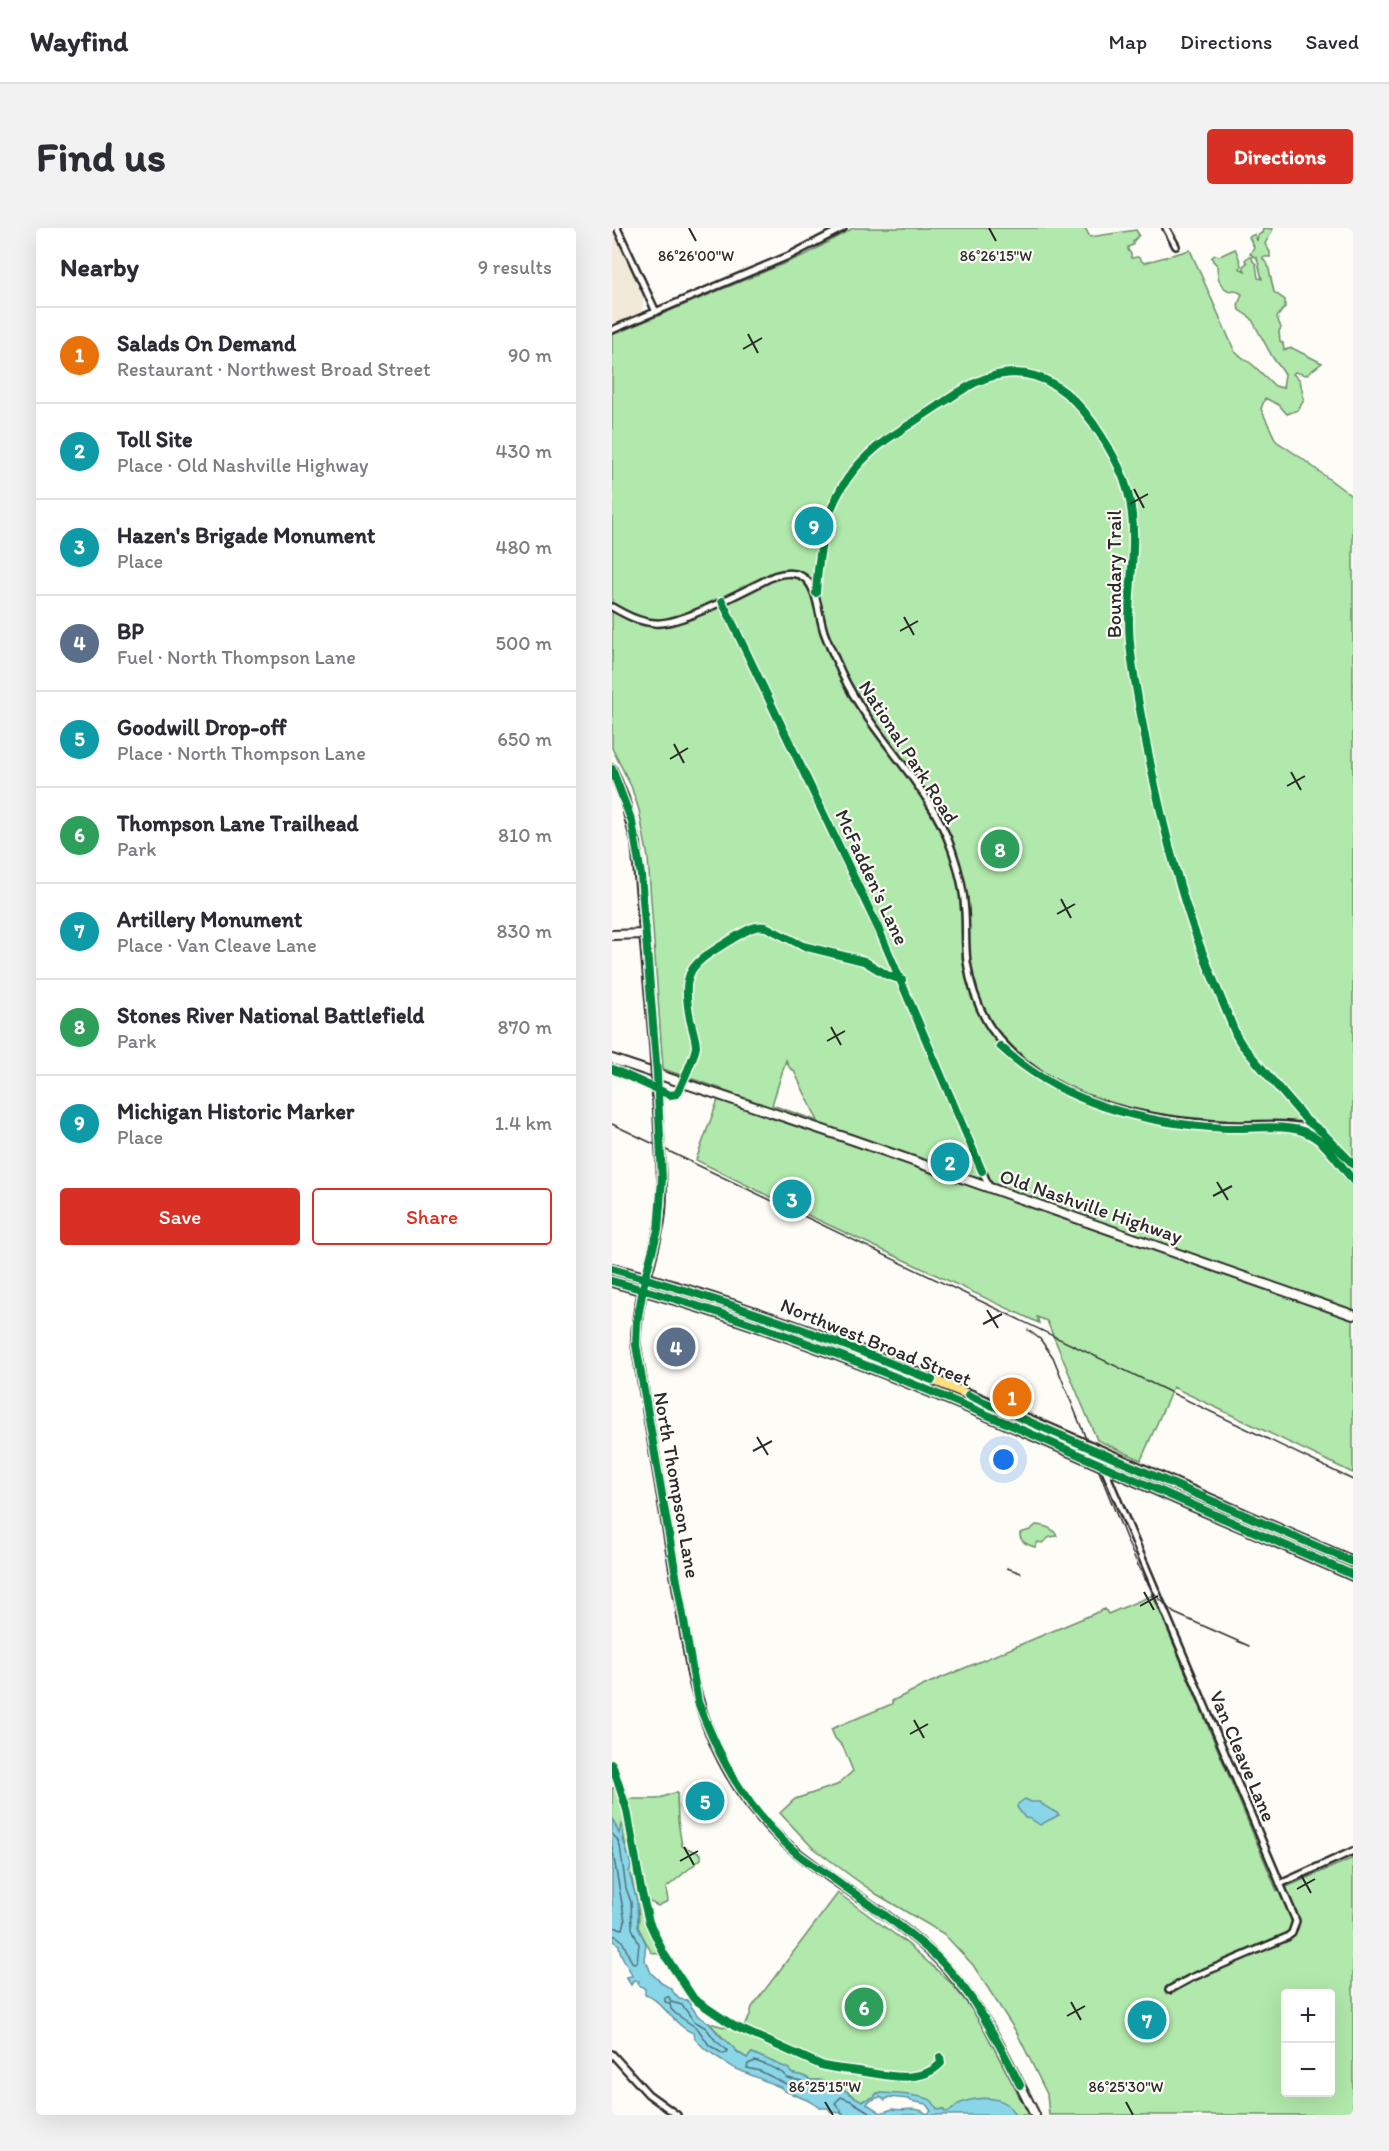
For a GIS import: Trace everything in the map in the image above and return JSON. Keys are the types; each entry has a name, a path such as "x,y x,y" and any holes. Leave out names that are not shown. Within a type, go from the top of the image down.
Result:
{"main road":[{"name":"North Thompson Lane","path":"612,769 624,798 636,843 654,1045 662,1179 658,1230 645,1278 637,1322 638,1356 698,1702 712,1740 744,1795 769,1826 795,1851 916,1939 952,1974 985,2019 1035,2115"},
{"path":"612,936 645,934"},
{"name":"Old Nashville Highway","path":"612,1059 989,1187 1353,1316"},
{"name":"Northwest Broad Street","path":"612,1269 715,1298 830,1338 899,1366 1036,1437 1353,1575"},
{"name":"Northwest Broad Street","path":"612,1281 701,1306 1041,1427 1353,1562"},
{"path":"782,1334 785,1323"},
{"path":"826,1349 830,1338"},
{"path":"895,1376 899,1366"},
{"path":"1036,1437 1041,1427"},
{"path":"1104,1466 1108,1455"},
{"path":"1201,1508 1206,1498"},
{"path":"1304,1553 1308,1543"}],"street":[{"path":"617,228 656,312"},
{"path":"612,330 791,255 843,228"},
{"path":"1166,228 1176,246"},
{"name":"National Park Road","path":"612,607 631,618 656,624 676,621 782,573 798,575 812,586 816,593 825,633 852,695 874,729 920,787 947,836 959,871 963,892 966,959 974,991 991,1029 1016,1056 1058,1084 1095,1101 1154,1117 1192,1122 1305,1127 1318,1135 1353,1175"},
{"name":"McFadden's Lane","path":"722,601 879,930 989,1187"},
{"name":"Van Cleave Lane","path":"1104,1466 1296,1921 1292,1933 1169,1990"},
{"path":"1280,1884 1353,1851"},
{"path":"612,2054 648,2094 677,2115"}],"shaded area":[{"path":"612,228 644,296 642,313 612,325"}],"green space":[{"path":"853,228 1085,228 1090,237 1136,230 1139,235 1128,250 1131,258 1138,257 1144,263 1190,250 1235,352 1275,386 1283,388 1285,374 1273,358 1251,318 1239,310 1238,305 1242,294 1235,290 1229,291 1222,286 1217,265 1212,257 1235,249 1241,264 1239,268 1245,271 1243,266 1247,263 1245,260 1252,257 1256,264 1258,278 1262,279 1257,258 1250,254 1254,247 1249,237 1255,234 1257,241 1263,228 1273,229 1265,244 1270,257 1263,257 1263,259 1268,265 1274,292 1285,300 1285,307 1277,317 1281,328 1280,341 1283,343 1284,350 1292,348 1322,363 1306,375 1295,372 1293,374 1300,380 1304,400 1298,410 1287,414 1279,405 1265,398 1261,409 1276,441 1353,497 1353,1473 1173,1387 1141,1460 1097,1440 1047,1321 1037,1317 1039,1323 799,1211 696,1160 722,1089 663,1069 648,858 639,810 631,786 612,748 612,335 807,254","holes":["786,1060 794,1071 818,1121 772,1105"]},
{"path":"1036,1525 1049,1528 1057,1536 1050,1537 1042,1543 1038,1542 1035,1547 1022,1541 1020,1533"},
{"path":"1153,1595 1277,1891 1353,1858 1353,2115 1049,2115 1047,2094 1017,2033 973,1965 944,1934 878,1895 811,1846 780,1813 795,1799 837,1785 853,1771 843,1747 831,1729 892,1704 892,1701 929,1683 1105,1609 1108,1614"},
{"path":"612,1788 617,1789 626,1822 645,1922 653,1941 662,1954 660,1955 651,1952 638,1927 638,1909 629,1874 622,1826 619,1835 612,1817"},
{"path":"677,1792 682,1846 701,1854 701,1859 666,1888 668,1901 658,1906 646,1900 629,1799 657,1799"},
{"path":"838,1893 908,1944 951,1983 976,2014 1029,2115 1015,2115 1004,2104 991,2099 976,2099 945,2112 913,2096 877,2093 874,2097 862,2101 831,2083 810,2080 790,2073 789,2069 752,2053 747,2058 732,2047 709,2023 740,2031 749,2018 752,2007"}],"water":[{"path":"1025,1799 1040,1802 1059,1815 1040,1825 1025,1818 1017,1807"},
{"path":"612,1817 619,1834 621,1824 622,1826 623,1839 631,1865 629,1872 637,1901 638,1927 646,1944 644,1961 651,1973 670,1988 679,1999 687,2000 698,2016 709,2023 738,2053 747,2058 752,2053 789,2069 791,2073 810,2080 831,2083 862,2101 874,2097 877,2093 914,2096 932,2101 938,2110 943,2109 945,2112 968,2101 982,2098 996,2099 1007,2104 1015,2115 844,2115 831,2112 828,2108 821,2108 780,2087 734,2068 705,2049 695,2039 694,2033 680,2025 657,2001 645,1995 645,1989 638,1984 639,1981 634,1980 631,1985 626,1977 632,1976 631,1972 612,1935","holes":["880,2097 885,2100 889,2097 909,2099 926,2104 931,2111 927,2114 915,2109 892,2109 881,2113 867,2104"]}],"railway":[{"path":"612,1124 1353,1480"},
{"path":"1028,1330 1040,1339 1053,1357 1128,1543 1143,1576 1155,1594 1174,1613 1249,1646"},
{"path":"1007,1568 1021,1573"}],"cycle path":[{"name":"Boundary Trail","path":"816,593 821,548 832,508 852,472 867,455 886,440 964,389 990,377 1022,373 1036,376 1061,389 1073,399 1107,444 1123,478 1130,502 1133,541 1129,621 1134,677 1162,816 1175,869 1196,936 1242,1045 1307,1121 1322,1132 1353,1164"},
{"path":"722,601 879,930 982,1171"},
{"path":"612,769 632,822 641,875 657,1074 662,1179 658,1230 645,1278 637,1322 636,1345 698,1702 725,1763 761,1817 797,1854 886,1916 939,1959 974,2003 1020,2085"},
{"path":"612,1069 670,1095 677,1094 696,1047 687,1002 688,979 692,970 706,955 752,928 766,927 803,946 864,961 887,975 902,980"},
{"path":"1000,1046 1024,1066 1050,1083 1077,1096 1135,1116 1196,1126 1281,1128 1309,1134 1322,1143 1353,1180"},
{"path":"612,1269 774,1319 932,1380"},
{"path":"612,1281 738,1319 923,1388 1353,1575"},
{"path":"968,1395 1353,1562"},
{"path":"612,1764 627,1810 649,1922 664,1954 694,1999 734,2026 821,2065 902,2077 933,2070 941,2063 940,2057"}],"place":[{"name":"Michigan Historic Marker","path":"814,526"},
{"name":"Stones River National Battlefield","path":"1000,849"},
{"name":"Toll Site","path":"950,1162"},
{"name":"Hazen's Brigade Monument","path":"792,1199"},
{"name":"BP","path":"676,1347"},
{"name":"Salads On Demand","path":"1012,1397"},
{"name":"Goodwill Drop-off","path":"705,1801"},
{"name":"Thompson Lane Trailhead","path":"864,2007"},
{"name":"Artillery Monument","path":"1147,2020"}]}
